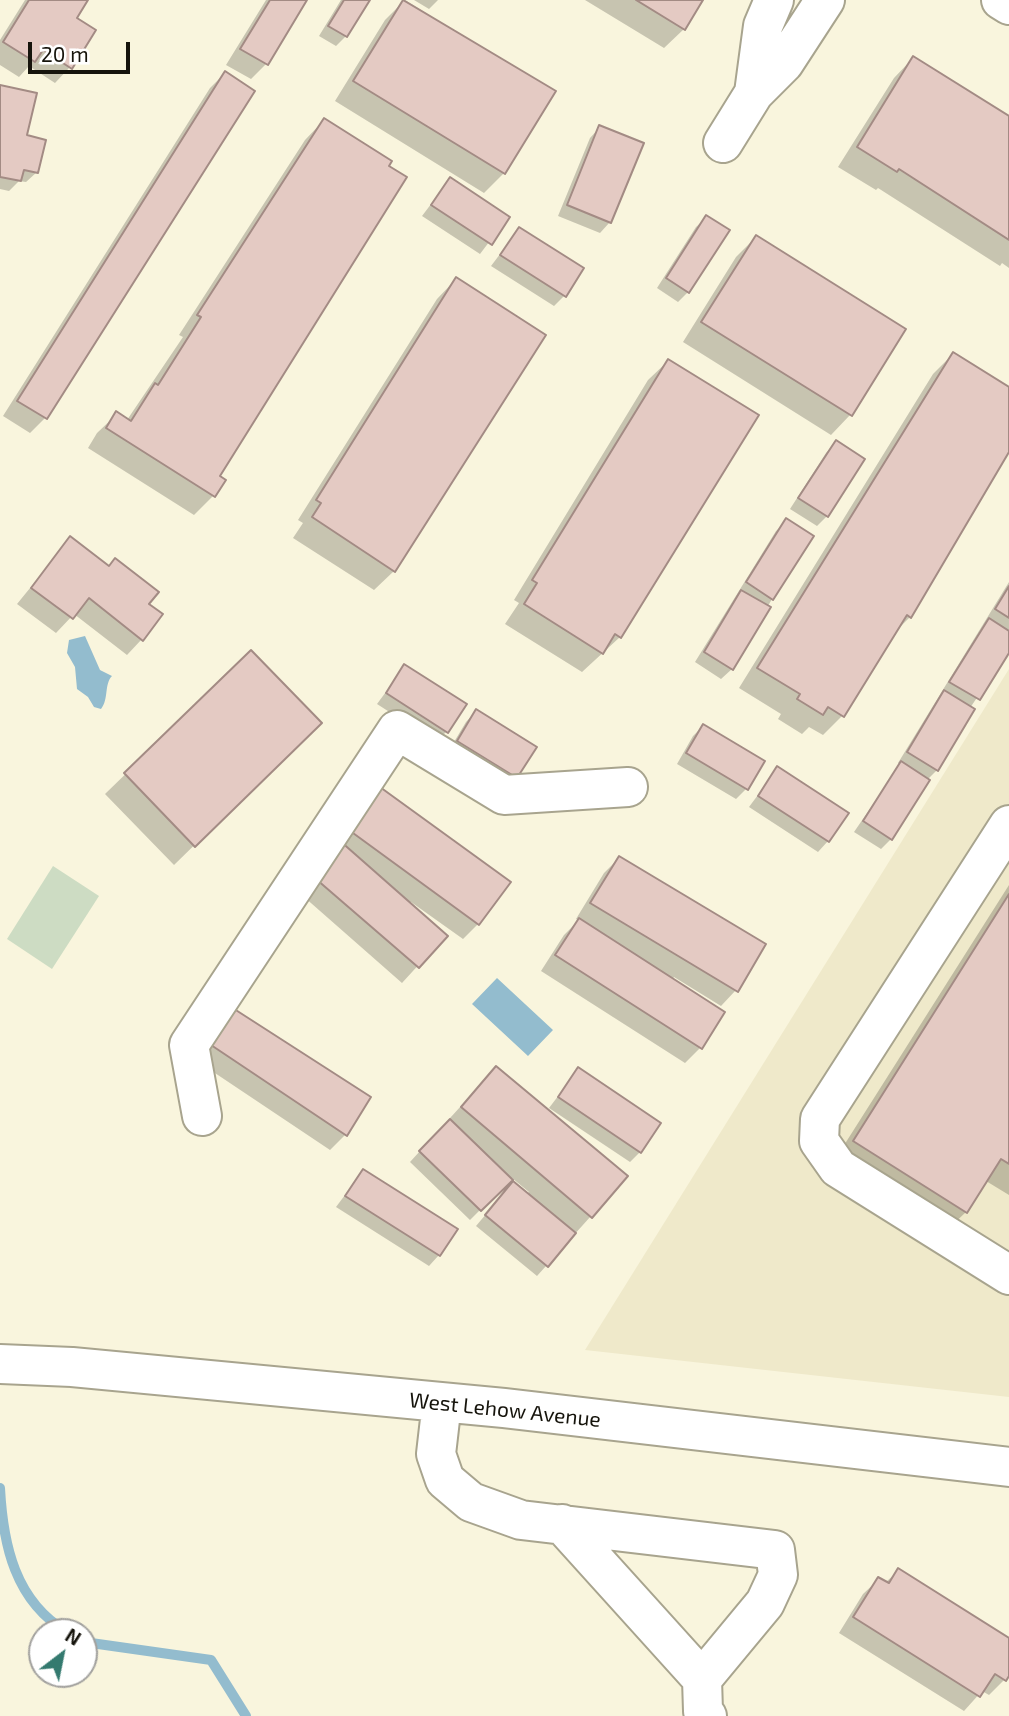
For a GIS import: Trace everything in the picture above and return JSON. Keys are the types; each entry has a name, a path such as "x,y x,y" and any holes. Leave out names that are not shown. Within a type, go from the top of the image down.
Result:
{"street":[{"path":"754,93 763,26 774,0"},
{"path":"723,143 754,93 784,64 825,0"},
{"path":"1001,0 1009,5"},
{"path":"202,1115 189,1045 397,730 504,796 628,788"},
{"path":"1009,825 820,1119 819,1141 838,1168 1009,1275"},
{"name":"West Lehow Avenue","path":"0,1364 53,1366 442,1402 1009,1468"},
{"path":"442,1402 436,1454 446,1480 471,1502 521,1520 775,1550 778,1575 765,1603 702,1679"},
{"path":"562,1524 702,1679 703,1711 707,1716"}],"shaded area":[{"path":"1009,669 1009,1397 585,1350"}],"green space":[{"path":"53,866 99,896 52,969 7,939"}],"water":[{"path":"85,636 100,670 112,676 101,709 94,707 88,697 77,689 75,667 67,653 69,640"},
{"path":"497,978 553,1030 528,1056 472,1004"}],"building":[{"path":"29,0 88,0 77,18 96,30 72,69 43,50 35,62 3,42"},
{"path":"270,0 307,0 268,65 240,49"},
{"path":"344,0 370,0 347,37 328,26"},
{"path":"403,0 556,91 505,174 353,81"},
{"path":"636,0 703,0 685,30"},
{"path":"913,56 1009,116 1009,240 899,169 897,172 857,147"},
{"path":"225,71 255,91 47,419 17,401"},
{"path":"0,85 37,93 27,135 46,140 38,173 24,170 21,181 0,177"},
{"path":"324,118 392,161 389,166 407,177 220,476 226,480 215,497 106,428 116,411 131,421 155,383 158,385 201,317 197,315"},
{"path":"599,125 644,143 611,223 567,205"},
{"path":"450,177 510,217 492,245 431,205"},
{"path":"706,215 730,230 689,293 666,278"},
{"path":"519,227 584,268 566,297 500,255"},
{"path":"756,235 906,329 852,416 701,322"},
{"path":"456,277 546,335 395,572 312,517 321,503 316,500"},
{"path":"953,352 1009,387 1009,452 911,618 907,615 844,717 828,707 823,715 797,699 800,694 757,668"},
{"path":"668,359 759,415 621,638 615,634 603,654 524,604 537,583 532,580"},
{"path":"836,440 865,459 828,517 798,498"},
{"path":"786,518 814,536 773,600 746,582"},
{"path":"70,536 109,566 115,558 159,592 149,604 163,614 143,641 89,598 73,619 31,588"},
{"path":"1009,586 1009,618 995,609"},
{"path":"741,590 771,607 733,670 704,652"},
{"path":"989,618 1009,631 1009,653 980,700 949,682"},
{"path":"251,650 322,723 195,847 124,773"},
{"path":"404,664 467,704 448,733 386,693"},
{"path":"944,690 975,709 938,771 907,752"},
{"path":"476,709 537,747 517,778 457,741"},
{"path":"703,724 765,761 748,790 686,753"},
{"path":"901,761 930,780 892,840 863,821"},
{"path":"777,766 849,813 829,842 758,796"},
{"path":"373,782 511,882 479,925 342,825"},
{"path":"339,840 448,936 419,968 309,873"},
{"path":"619,856 766,944 738,992 590,903"},
{"path":"1009,894 1009,1164 1001,1159 967,1213 853,1141"},
{"path":"579,918 725,1012 702,1049 555,955"},
{"path":"228,1005 371,1097 347,1136 205,1041"},
{"path":"496,1066 628,1176 592,1218 461,1107"},
{"path":"578,1067 661,1123 641,1153 558,1097"},
{"path":"450,1119 513,1180 481,1211 419,1151"},
{"path":"363,1169 458,1229 440,1256 345,1196"},
{"path":"513,1181 576,1233 548,1267 485,1215"},
{"path":"898,1568 1009,1638 1009,1676 1006,1681 995,1674 980,1697 853,1617 878,1577 889,1583"}],"waterway":[{"path":"0,1488 4,1530 15,1570 35,1604 48,1618"},
{"path":"98,1644 211,1660 246,1716"}]}
